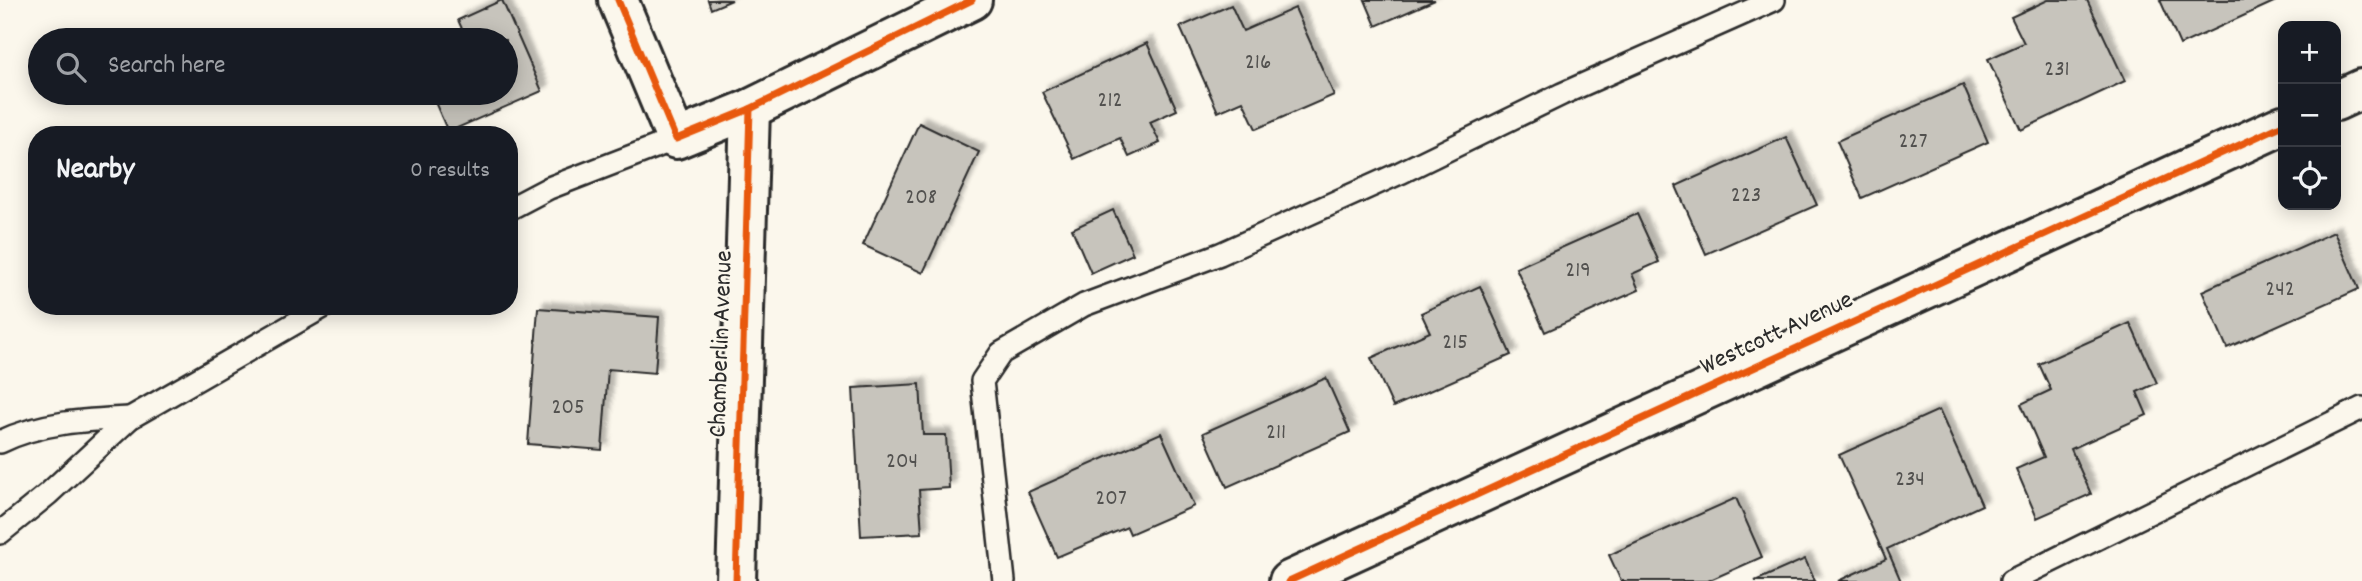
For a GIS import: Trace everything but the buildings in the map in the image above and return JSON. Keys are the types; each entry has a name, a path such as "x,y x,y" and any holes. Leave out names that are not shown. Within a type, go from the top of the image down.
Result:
{"street":[{"path":"618,0 676,139 750,109 972,0"},
{"path":"2341,99 2362,89"},
{"name":"Chamberlin Avenue","path":"736,581 750,109"},
{"name":"Westcott Avenue","path":"1289,581 2278,127"}],"lane":[{"path":"1004,581 982,381 1001,353 1084,305 1220,254 1400,173 1562,94 1774,0"},
{"path":"518,204 549,188 676,139"},
{"path":"0,533 48,494 130,418 310,315"},
{"path":"2011,581 2362,408"},
{"path":"0,442 18,433 67,421 130,418"}],"cycle path":[{"path":"618,0 676,139 750,109 972,0"},
{"path":"736,581 750,109"},
{"path":"1289,581 2278,127"}]}
